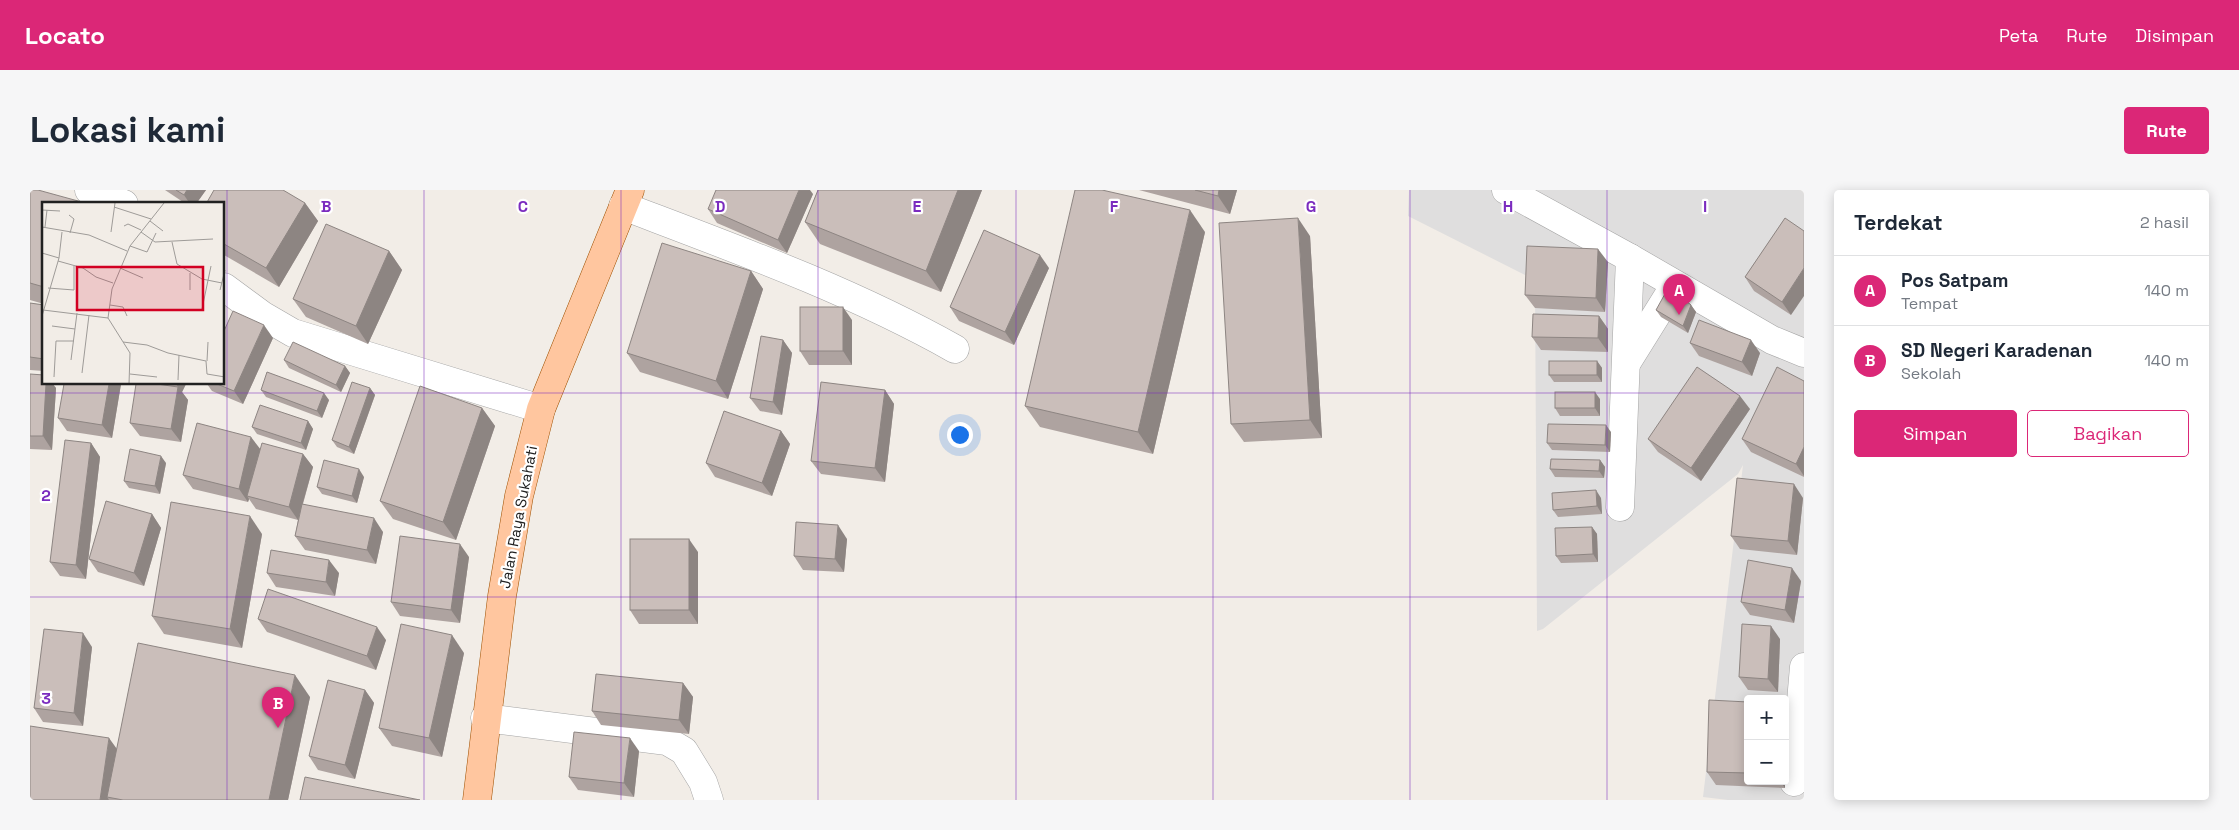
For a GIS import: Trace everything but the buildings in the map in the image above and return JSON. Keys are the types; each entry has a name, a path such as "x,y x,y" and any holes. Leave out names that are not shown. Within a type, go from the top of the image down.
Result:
{"main road":[{"name":"Jalan Raya Sukahati","path":"477,800 486,718 518,496 541,409 626,198"}],"street":[{"path":"1506,190 1791,348"},
{"path":"626,198 853,297 902,320 956,349"},
{"path":"1620,507 1630,258"},
{"path":"1626,363 1675,285"},
{"path":"225,287 262,315 293,333 541,409"},
{"path":"1794,782 1804,667"},
{"path":"486,718 667,741 684,751 703,782 709,800"}],"shaded area":[{"path":"1409,190 1804,190 1804,800 1728,800 1703,797 1743,465 1738,474 1543,629 1537,631 1535,280 1408,216"}],"place":[{"name":"Pos Satpam","path":"1679,315"},
{"name":"SD Negeri Karadenan","path":"278,728"}]}
